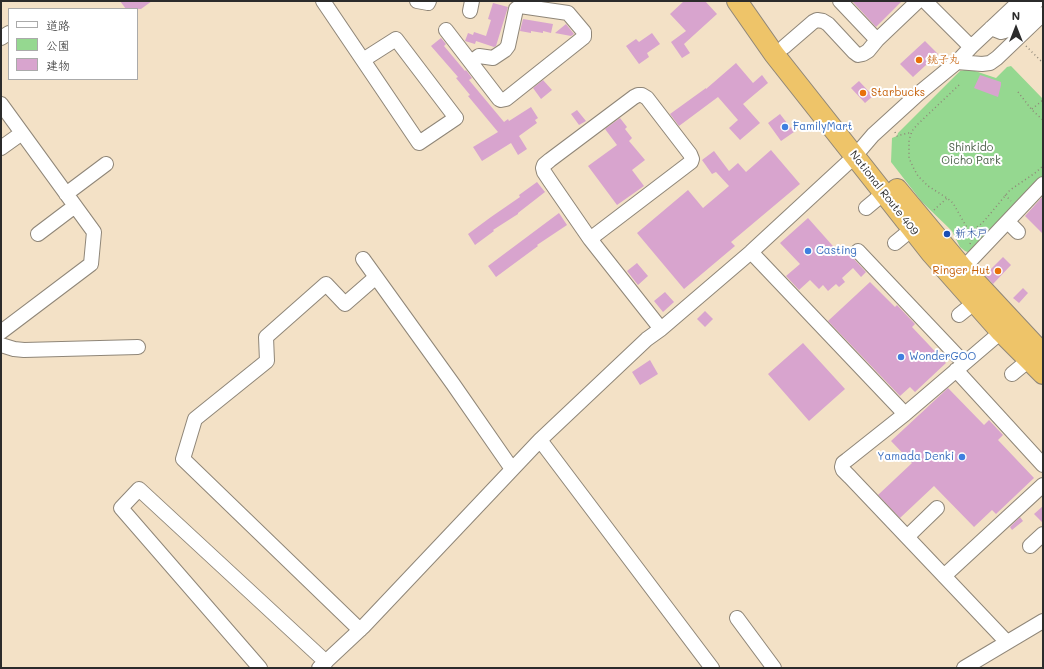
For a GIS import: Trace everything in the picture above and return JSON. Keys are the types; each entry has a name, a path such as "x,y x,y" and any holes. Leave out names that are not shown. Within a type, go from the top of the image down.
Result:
{"highway":[{"name":"National Route 409","path":"737,1 774,54 859,151 964,257 1036,357 1043,374"},
{"name":"National Route 409","path":"743,1 784,46 859,151 884,193 930,253 974,302 1013,325"}],"street":[{"path":"324,1 363,60 419,143 456,118 396,39 363,60"},
{"path":"417,1 428,3 428,1"},
{"path":"840,1 877,40"},
{"path":"784,46 813,22 823,20 854,52 858,55 863,54 868,51 877,40 918,1"},
{"path":"926,1 968,44"},
{"path":"260,668 121,508 139,489 323,665 360,630 540,440 648,339 661,330 751,252 918,94 957,62 968,44 1007,1"},
{"path":"918,94 928,78 968,44 991,28 1020,1"},
{"path":"991,28 1002,32 1008,30 1037,1"},
{"path":"446,30 499,98 501,100 506,100 584,37 584,32 569,7 520,6 516,9 508,46 493,58 479,56 471,62"},
{"path":"957,62 982,64 990,63 1043,14"},
{"path":"590,239 691,162 692,159 690,154 647,98 642,95 638,95 544,165 543,168 544,172 590,239 661,330"},
{"path":"1,104 94,232 92,264 1,332"},
{"path":"1,148 22,133"},
{"path":"66,194 106,164"},
{"path":"964,257 969,262 1043,184"},
{"path":"866,208 884,193"},
{"path":"38,234 75,206"},
{"path":"1008,222 1018,232"},
{"path":"895,243 912,229"},
{"path":"858,251 960,367 1043,465"},
{"path":"751,252 905,414"},
{"path":"363,259 512,469"},
{"path":"360,630 183,459 195,419 267,361 266,337 326,284 345,304 376,277"},
{"path":"959,315 974,302"},
{"path":"1002,645 1003,638 842,467 847,460 1013,325"},
{"path":"1,345 24,350 138,347"},
{"path":"1012,374 1036,357"},
{"path":"540,440 712,668"},
{"path":"944,576 1043,486"},
{"path":"907,537 937,508"},
{"path":"1030,546 1043,534"},
{"path":"737,618 774,668"},
{"path":"964,668 1043,621"}],"path":[{"path":"1025,45 1043,63"},
{"path":"959,85 917,125 911,133 909,140 909,158 918,176 928,186 953,203 966,226 969,228 977,227"},
{"path":"1018,92 1032,110 1043,120"},
{"path":"1032,110 1043,100"},
{"path":"894,130 898,136 911,133"},
{"path":"964,257 977,227 985,220 1010,190 1043,166"},
{"path":"934,210 947,198"}],"green space":[{"name":"Shinkido Oicho Park","path":"1011,66 1043,99 1043,178 970,253 960,247 952,231 922,202 891,162 892,138 897,136 898,133 960,71 969,69 996,78 1007,67"}],"building":[{"path":"120,1 152,1 141,9 125,8"},
{"path":"684,1 705,1 717,14 684,44 690,53 682,58 671,42 686,31 670,14"},
{"path":"852,1 902,1 876,27"},
{"path":"493,3 508,7 496,46 494,47 476,41 475,44 465,41 468,33 473,35 474,32 486,36 491,20 488,19"},
{"path":"523,19 553,24 551,33 543,31 543,33 531,31 531,33 520,31"},
{"path":"566,24 574,34 571,36 555,33"},
{"path":"652,33 660,44 647,53 649,57 639,64 626,46 636,39 639,42"},
{"path":"441,38 446,44 444,46 472,78 469,80 504,122 508,119 509,121 531,107 538,118 535,120 537,123 519,136 527,149 518,155 511,143 482,161 473,147 498,132 468,96 470,95 456,78 458,77 431,46"},
{"path":"925,41 938,54 913,77 900,64"},
{"path":"736,63 753,83 762,75 768,83 743,104 760,123 740,140 729,128 738,120 718,97 679,126 670,114 706,89"},
{"path":"980,75 1001,82 998,97 974,88"},
{"path":"543,80 552,90 541,99 533,88"},
{"path":"859,81 873,96 865,103 851,88"},
{"path":"577,110 586,121 579,125 571,114"},
{"path":"780,114 794,132 781,141 768,123"},
{"path":"620,118 627,127 625,129 632,138 629,141 645,160 632,170 644,186 617,205 588,166 617,145 605,129"},
{"path":"771,150 800,184 731,242 735,246 684,289 637,233 688,190 703,208 729,186 716,172 712,174 702,160 714,151 729,171 738,163 746,172"},
{"path":"537,182 545,192 518,214 493,230 494,231 475,245 468,234 520,197 519,195"},
{"path":"1043,196 1043,234 1025,216"},
{"path":"559,213 567,225 537,245 538,246 496,277 488,266"},
{"path":"808,218 840,254 848,248 850,250 852,257 866,272 861,277 853,268 842,278 845,282 839,287 836,284 828,291 823,285 819,289 810,280 799,290 786,276 800,264 780,243"},
{"name":"Ringer Hut","path":"1003,257 1011,265 993,284 985,275"},
{"path":"637,263 648,276 638,285 627,271"},
{"path":"870,282 895,307 897,305 915,324 912,327 946,363 915,392 910,387 900,396 828,321"},
{"path":"1023,288 1028,293 1019,303 1013,298"},
{"path":"665,292 674,302 663,312 654,301"},
{"path":"705,311 713,319 705,327 697,319"},
{"path":"803,343 845,389 809,421 768,374"},
{"path":"650,360 658,374 640,385 632,372"},
{"path":"948,388 984,425 989,420 1003,435 998,440 1034,478 996,514 992,510 974,527 934,486 900,518 878,495 912,463 891,441"},
{"path":"1043,506 1043,523 1034,514"},
{"path":"1020,517 1023,521 1012,530 1010,527"}],"place":[{"name":"銚子丸","path":"919,60"},
{"name":"Starbucks","path":"863,93"},
{"name":"FamilyMart","path":"785,127"},
{"name":"新木戸","path":"947,234"},
{"name":"Casting","path":"808,251"},
{"name":"Ringer Hut","path":"998,271"},
{"name":"WonderGOO","path":"901,357"},
{"name":"Yamada Denki","path":"962,457"}]}
